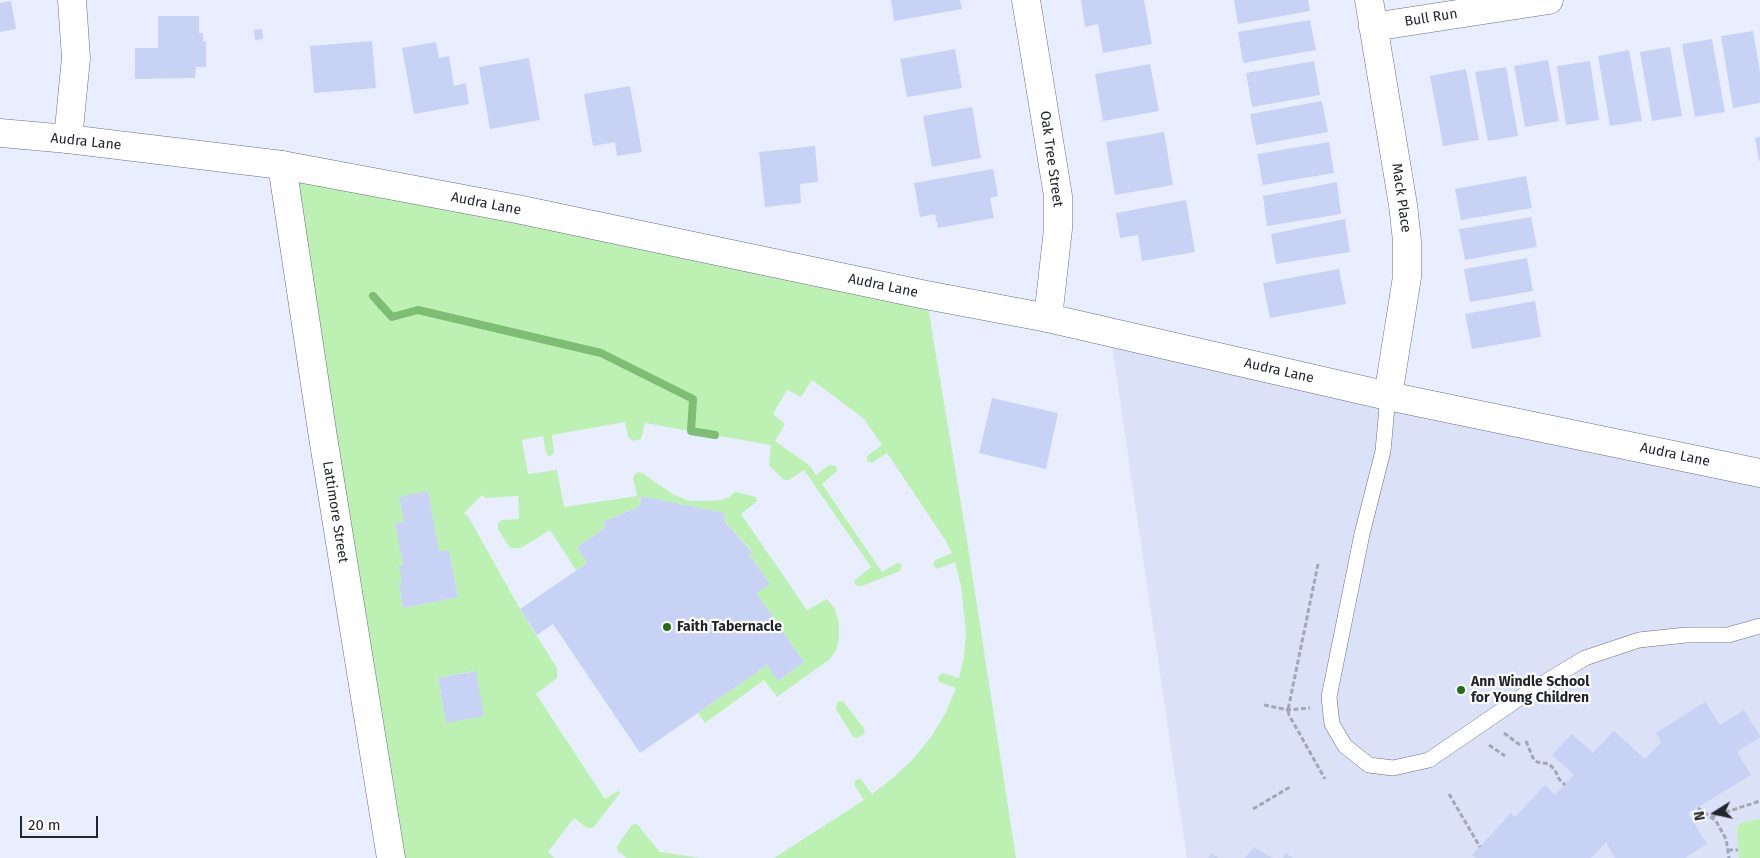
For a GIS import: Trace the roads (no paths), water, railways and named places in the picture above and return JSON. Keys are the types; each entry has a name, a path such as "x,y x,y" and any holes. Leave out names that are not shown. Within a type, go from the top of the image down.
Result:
{"street":[{"path":"68,139 76,58 72,0"},
{"name":"Oak Tree Street","path":"1026,0 1058,196 1058,230 1048,318"},
{"name":"Mack Place","path":"1369,0 1403,205 1407,241 1407,277 1388,396"},
{"name":"Bull Run","path":"1373,27 1549,0"},
{"name":"Audra Lane","path":"0,133 68,139 282,165 517,209 926,295 1048,318 1388,396 1760,473"},
{"name":"Lattimore Street","path":"282,165 323,437 392,858"}],"lane":[{"path":"1388,396 1383,451 1362,534 1328,697 1332,724 1346,746 1369,765 1393,768 1429,760 1527,693 1585,658 1639,640 1686,635 1728,635 1760,626"}],"waterway":[{"path":"373,296 392,317 418,310 601,353 693,399 691,431 715,435"}],"place":[{"name":"Faith Tabernacle","path":"667,627"},
{"name":"Ann Windle School for Young Children","path":"1461,690"}]}
